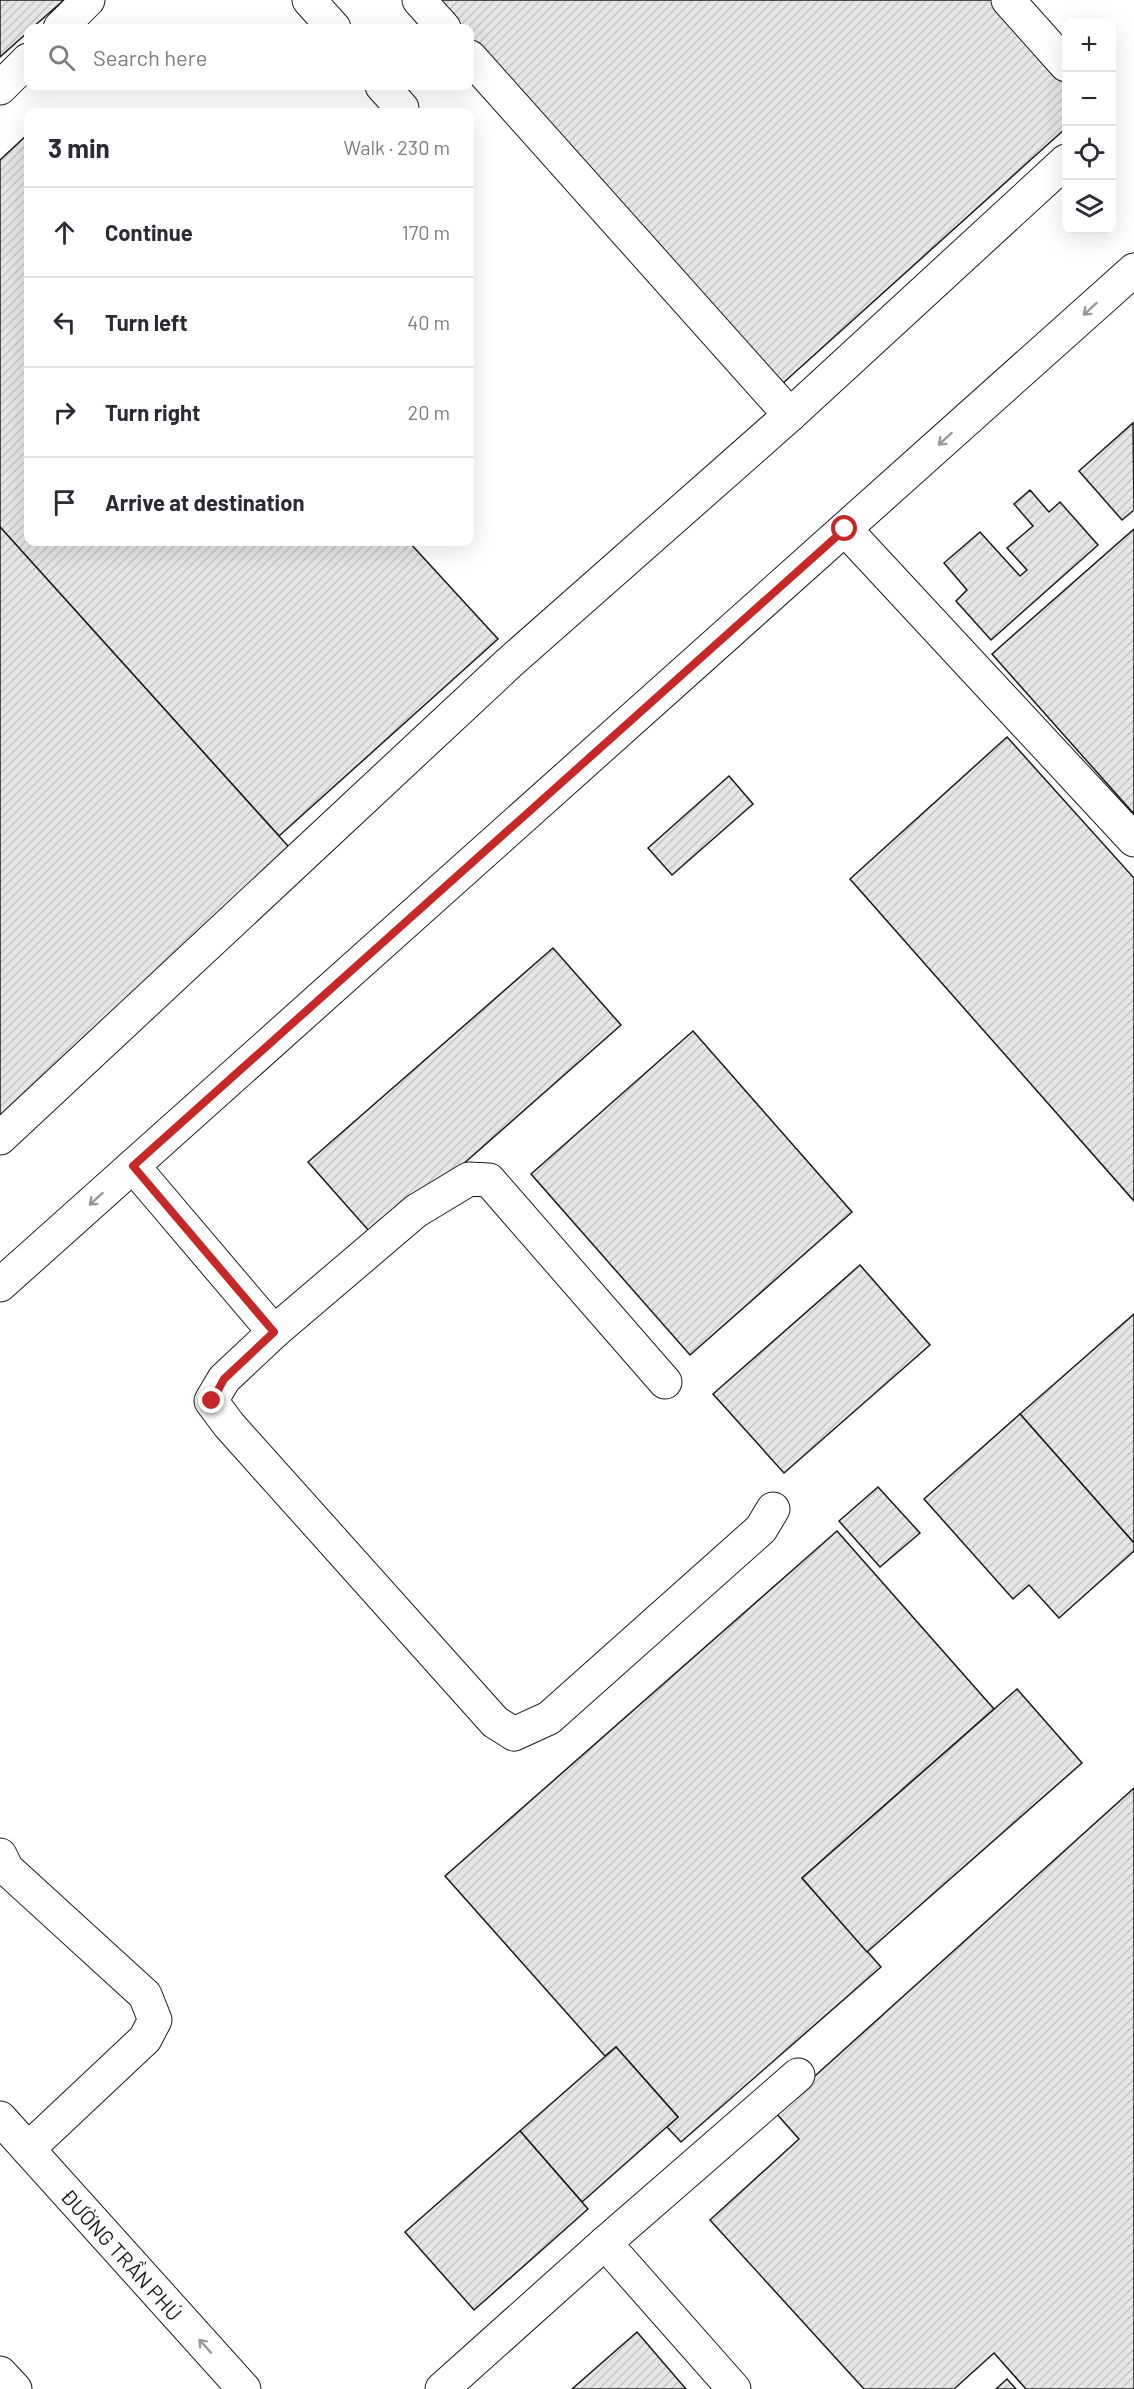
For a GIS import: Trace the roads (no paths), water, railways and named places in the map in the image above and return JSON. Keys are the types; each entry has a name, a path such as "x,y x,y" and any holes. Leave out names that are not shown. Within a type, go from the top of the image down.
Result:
{"street":[{"path":"64,24 88,0"},
{"path":"309,0 330,24"},
{"path":"419,0 440,24"},
{"path":"1008,0 1062,61"},
{"path":"474,61 790,415"},
{"path":"0,88 24,64"},
{"path":"0,1138 509,663 790,415 1062,165"},
{"path":"0,1285 1134,270"},
{"path":"845,529 1134,840"},
{"path":"133,1166 274,1332"},
{"path":"665,1382 489,1180 469,1179 416,1211 274,1332 224,1379 212,1401 229,1425 495,1722 514,1734 549,1718 761,1529 773,1509"},
{"path":"0,1856 7,1869 145,1995 155,2020 145,2039 28,2149"},
{"path":"442,2389 798,2074"},
{"name":"ĐƯỜNG TRẦN PHÚ","path":"0,2118 244,2389"},
{"path":"605,2243 734,2389"},
{"path":"0,2373 15,2389"}]}
